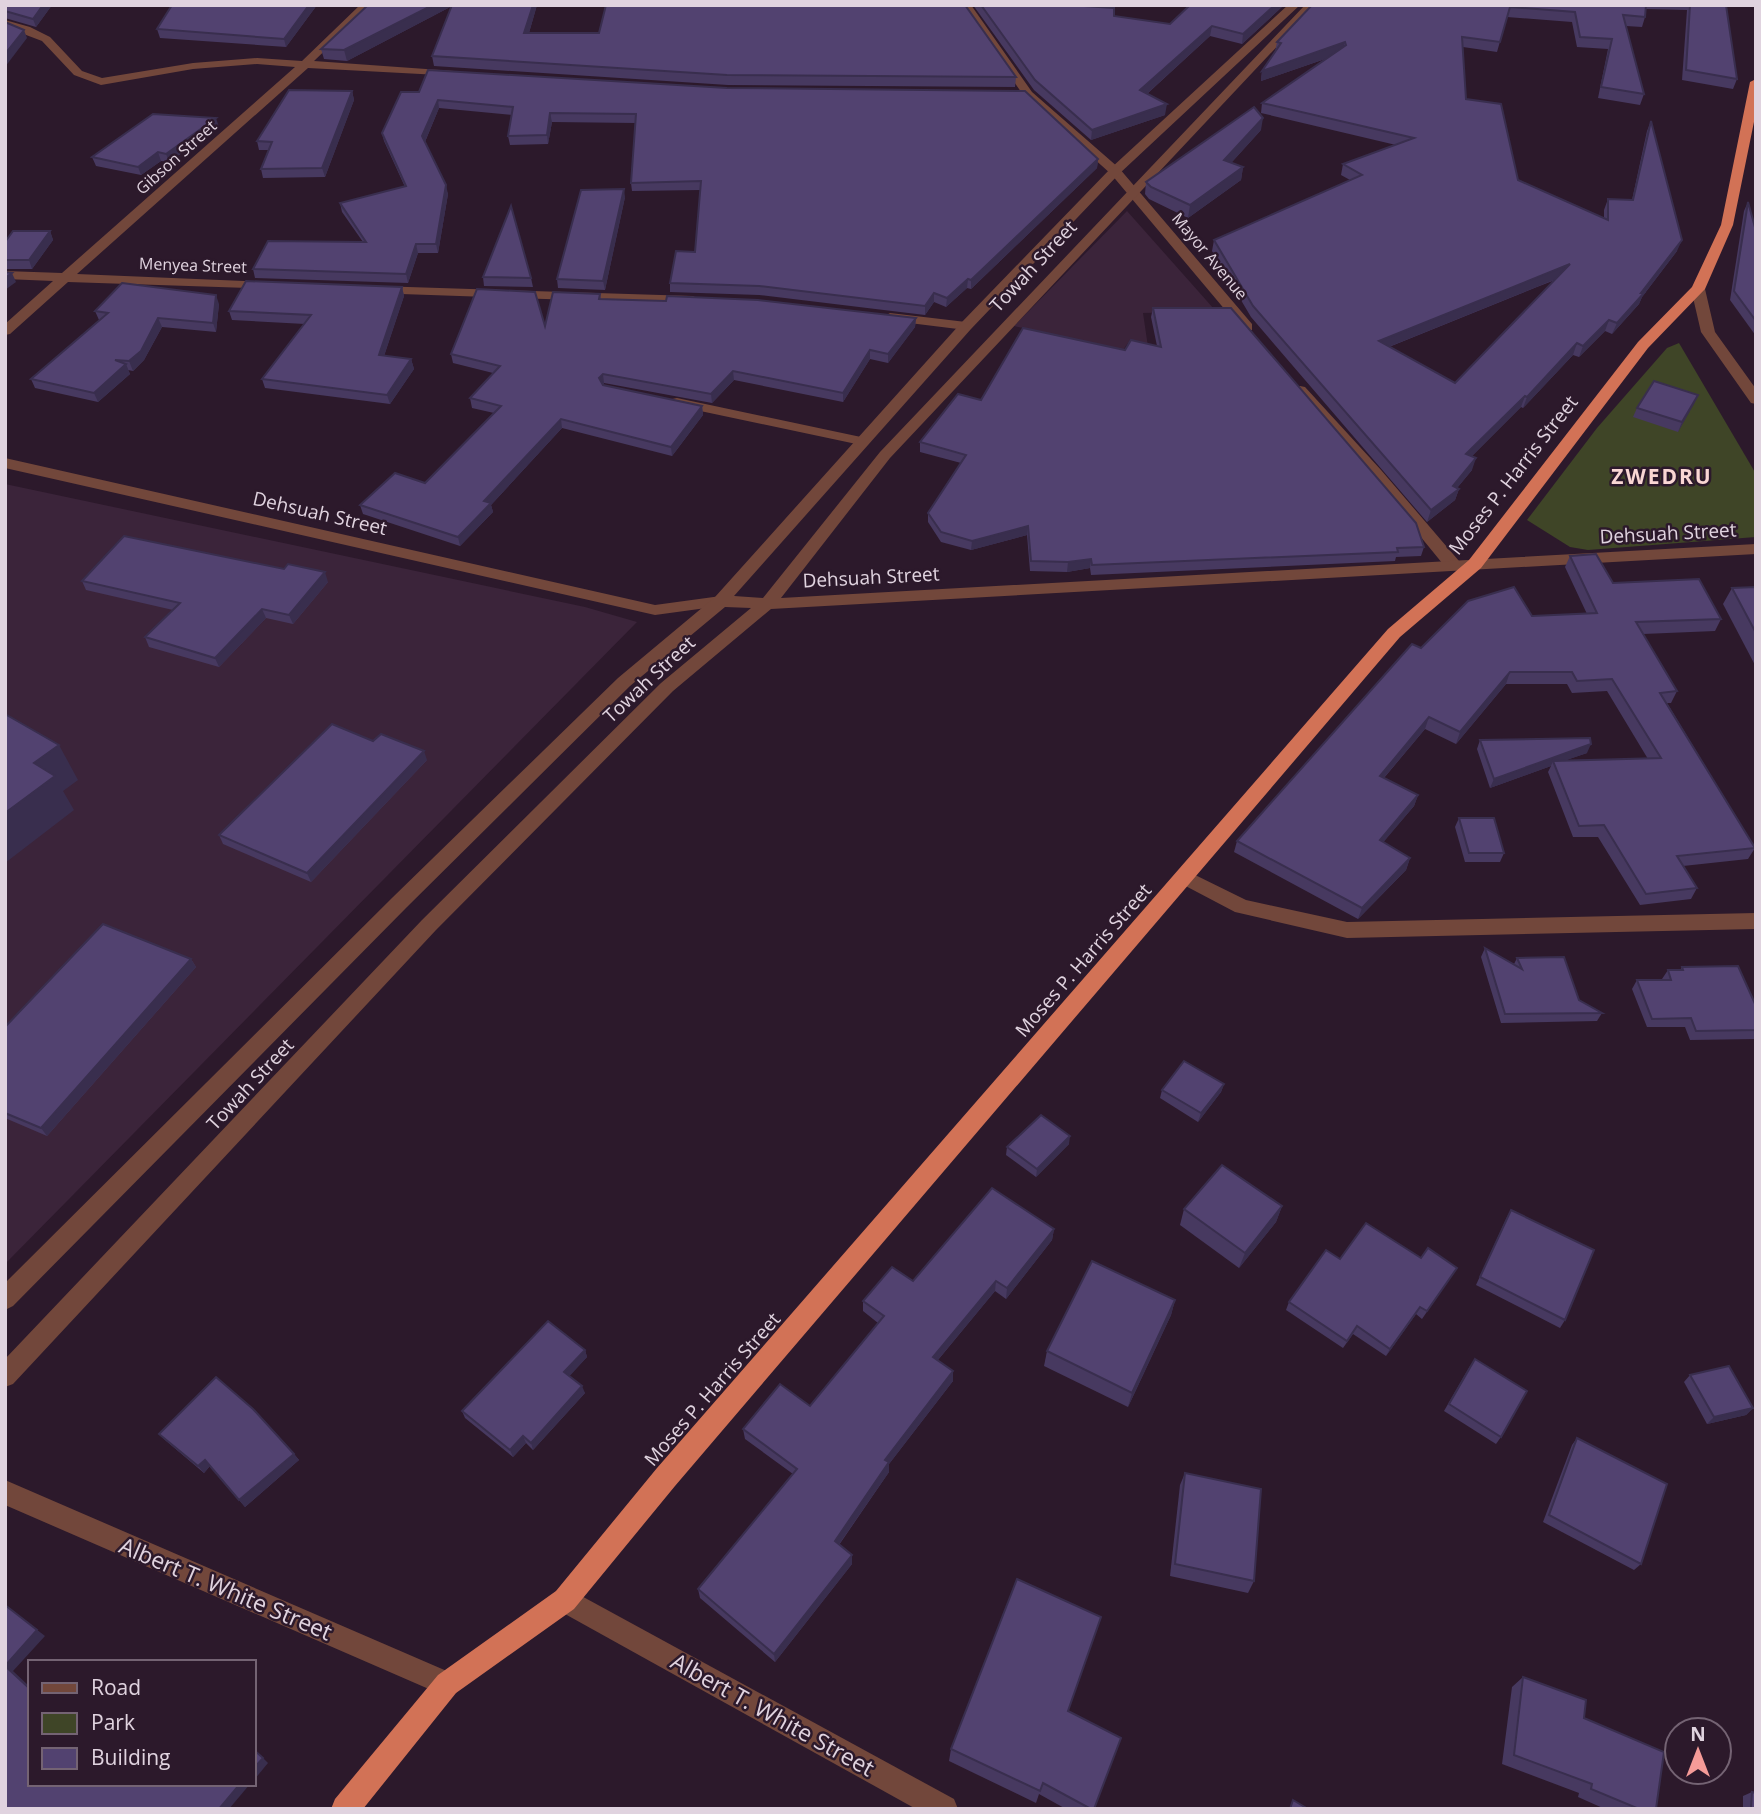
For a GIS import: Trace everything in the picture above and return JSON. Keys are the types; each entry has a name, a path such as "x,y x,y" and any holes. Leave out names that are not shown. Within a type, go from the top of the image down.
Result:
{"highway":[{"name":"Moses P. Harris Street","path":"345,1809 447,1684 565,1600 666,1477 1394,633 1475,564 1643,345 1698,289 1727,225 1756,82"}],"street":[{"name":"Gibson Street","path":"5,331 304,65 367,5"},
{"name":"Mayor Avenue","path":"965,5 1021,94 1115,171 1258,341"},
{"name":"Towah Street","path":"5,1299 604,701 721,601 861,440 1115,171 1295,5"},
{"name":"Towah Street","path":"5,1376 429,925 667,687 766,604 885,454 1311,5"},
{"path":"5,23 46,39 78,72 101,82 156,72 257,61 468,75"},
{"name":"Menyea Street","path":"5,275 286,287"},
{"path":"355,289 704,300"},
{"path":"1698,289 1708,332 1756,400"},
{"path":"870,315 966,326"},
{"path":"1294,383 1376,473 1452,565"},
{"path":"663,400 861,440"},
{"name":"Dehsuah Street","path":"5,463 655,610 721,601 766,604 1756,549"},
{"path":"1185,877 1242,907 1347,930 1756,921"},
{"name":"Albert T. White Street","path":"5,1492 447,1684"},
{"name":"Albert T. White Street","path":"565,1600 944,1809"}],"shaded area":[{"path":"1127,211 1222,318 1183,312 1143,313 1148,347 1128,343 1123,350 1014,326"},
{"path":"5,484 585,607 637,622 5,1264"}],"green space":[{"path":"1679,343 1756,474 1756,537 1588,550 1570,547 1527,520 1597,428 1667,348"}],"building":[{"path":"5,5 43,5 33,19 5,11"},
{"path":"172,5 309,5 284,39 157,29"},
{"path":"368,5 433,5 344,50 321,49"},
{"path":"452,5 533,5 524,33 599,33 606,5 965,5 1016,77 727,75 432,56"},
{"path":"981,5 1114,8 1114,16 1170,24 1190,5 1275,5 1243,34 1212,26 1140,90 1167,104 1092,130 1035,80"},
{"path":"1312,5 1646,5 1645,17 1623,15 1644,94 1601,87 1612,39 1580,37 1575,12 1510,7 1500,42 1462,37 1466,99 1501,104 1518,180 1608,220 1608,199 1633,200 1651,121 1682,240 1641,293 1644,293 1617,323 1609,320 1583,346 1577,343 1527,397 1466,454 1476,458 1453,486 1459,489 1431,510 1253,306 1214,240 1362,175 1343,164 1414,138 1262,103 1346,45 1345,42 1262,71 1281,43 1277,42","holes":["1570,264 1455,383 1379,341"]},
{"path":"1690,5 1726,5 1737,79 1686,70"},
{"path":"5,22 24,30 5,54"},
{"path":"428,70 727,88 1025,91 1098,159 971,280 968,279 947,298 934,293 925,306 759,286 670,283 676,251 695,252 701,181 631,183 636,114 550,113 547,135 508,136 513,107 438,100 422,136 446,185 436,244 416,244 406,274 253,269 268,241 366,242 340,203 406,186 382,133 401,92 419,92"},
{"path":"289,90 352,91 322,168 261,169 272,142 257,141"},
{"path":"1254,107 1263,118 1224,160 1243,167 1190,205 1151,187 1146,182"},
{"path":"153,114 216,118 166,154 158,152 138,167 92,157"},
{"path":"624,189 603,281 557,279 581,190"},
{"path":"1748,202 1756,231 1756,321 1734,291"},
{"path":"511,206 531,278 483,277"},
{"path":"13,231 50,231 29,260 5,260 5,242"},
{"path":"246,281 402,287 379,355 411,359 387,395 262,379 311,315 229,311"},
{"path":"122,283 216,295 213,323 158,318 141,351 129,361 115,360 126,364 94,393 31,379 108,313 95,311"},
{"path":"477,289 535,292 545,326 553,292 600,294 599,299 666,301 667,296 758,300 916,318 888,354 870,350 843,393 733,371 711,394 603,374 599,378 603,385 702,406 671,447 561,419 484,501 491,503 458,537 360,505 395,473 425,483 501,406 470,398 500,366 451,354"},
{"path":"1153,308 1231,308 1416,523 1424,547 1397,548 1398,552 1092,565 1091,559 1068,562 1031,561 1028,526 972,541 941,532 928,513 966,455 920,442 958,394 981,400 1023,328 1125,350 1131,340 1161,347"},
{"path":"1654,381 1698,395 1682,422 1637,408"},
{"path":"124,536 284,569 288,564 325,572 289,615 262,609 215,658 145,637 180,603 82,581"},
{"path":"1596,554 1613,583 1699,579 1721,619 1636,622 1677,691 1660,693 1755,848 1677,856 1697,888 1646,894 1604,825 1579,826 1553,761 1661,758 1612,679 1577,681 1572,672 1510,672 1460,732 1429,717 1380,776 1418,795 1380,840 1410,858 1362,908 1237,841 1412,644 1421,648 1468,601 1514,587 1532,616 1597,613 1570,556"},
{"path":"1756,587 1756,633 1732,588"},
{"path":"5,714 59,745 34,763 55,776 5,813"},
{"path":"332,724 373,741 381,734 424,751 307,873 219,835"},
{"path":"1590,738 1591,744 1494,779 1480,740"},
{"path":"1459,818 1494,818 1504,853 1469,853"},
{"path":"103,924 191,959 41,1128 5,1113 5,1027"},
{"path":"1485,948 1522,969 1517,958 1564,957 1579,1000 1602,1013 1505,1014"},
{"path":"1738,966 1756,1006 1756,1030 1696,1031 1691,1018 1652,1019 1637,980 1671,980 1668,970 1683,970 1682,967"},
{"path":"1184,1061 1224,1084 1201,1113 1162,1090"},
{"path":"1041,1115 1070,1136 1037,1169 1007,1147"},
{"path":"1222,1165 1282,1206 1245,1253 1184,1209"},
{"path":"992,1188 1054,1229 1007,1288 996,1281 933,1357 953,1371 885,1460 889,1462 835,1541 852,1555 774,1654 698,1589 797,1469 743,1429 780,1384 810,1406 884,1316 863,1301 892,1267 913,1281"},
{"path":"1511,1210 1594,1250 1565,1320 1480,1277"},
{"path":"1366,1223 1421,1258 1428,1248 1457,1268 1427,1311 1420,1307 1390,1349 1357,1326 1347,1341 1289,1302 1326,1250 1340,1259"},
{"path":"1092,1261 1175,1300 1132,1393 1047,1351"},
{"path":"548,1321 585,1350 564,1372 582,1386 531,1443 523,1436 510,1450 462,1411"},
{"path":"1475,1359 1527,1391 1501,1437 1449,1404"},
{"path":"1729,1366 1753,1408 1714,1417 1690,1375"},
{"path":"216,1377 253,1409 294,1454 239,1500 205,1460 198,1466 159,1434"},
{"path":"1577,1438 1667,1484 1641,1564 1549,1515"},
{"path":"1185,1473 1261,1489 1254,1581 1175,1564"},
{"path":"1017,1579 1101,1617 1068,1711 1121,1738 1094,1809 1043,1783 1040,1791 951,1749"},
{"path":"5,1605 37,1630 5,1666"},
{"path":"5,1666 28,1687 28,1786 238,1786 219,1809 5,1809"},
{"path":"1523,1677 1586,1700 1584,1718 1663,1752 1656,1809 1639,1809 1591,1789 1592,1784 1514,1755"},
{"path":"256,1752 263,1758 256,1766"},
{"path":"1752,1792 1756,1793 1756,1809 1751,1809"},
{"path":"1293,1800 1308,1809 1290,1809"}],"district":[{"name":"ZWEDRU","path":"1662,476"}]}
